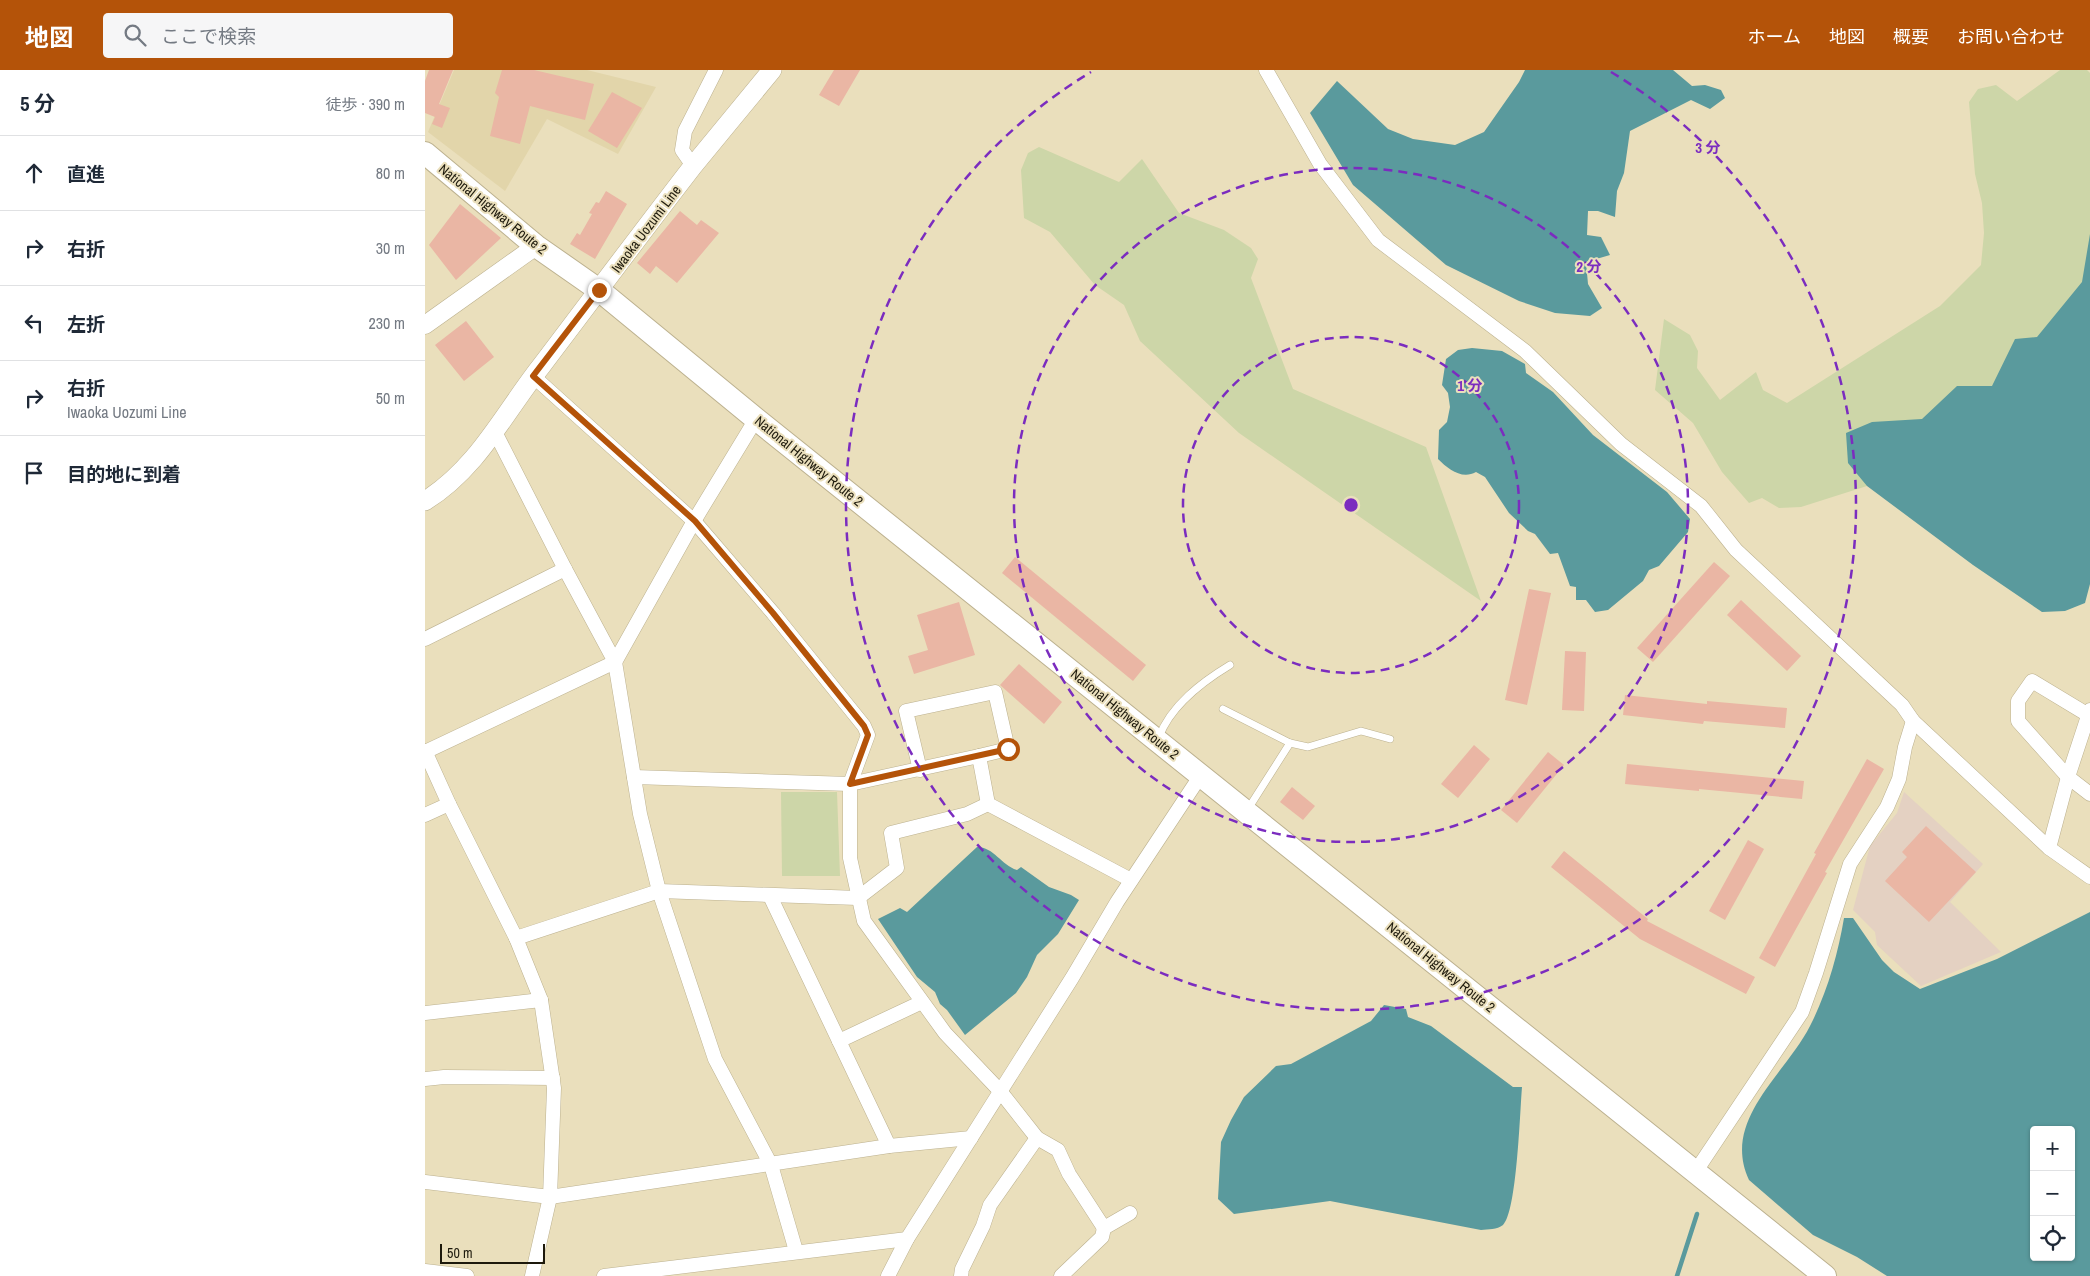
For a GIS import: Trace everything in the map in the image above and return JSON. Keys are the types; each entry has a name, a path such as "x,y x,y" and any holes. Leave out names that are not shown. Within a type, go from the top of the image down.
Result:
{"highway":[{"name":"National Highway Route 2","path":"425,153 537,246 599,290 756,419 1825,1276"}],"main road":[{"name":"Iwaoka Uozumi Line","path":"425,501 444,489 470,464 495,432 533,376 693,166 772,70"}],"street":[{"path":"693,166 682,150 685,130 717,70"},
{"path":"1265,70 1320,164 1378,240 1525,351 1621,444 1701,506 1736,550 1902,705 1913,721 2049,848 2090,877"},
{"path":"425,325 537,246"},
{"path":"533,376 695,521 773,613 864,726 868,735 850,784 850,858 864,921 945,1033 1000,1092 1037,1138 1058,1150 1069,1174 1104,1228"},
{"path":"532,1276 550,1197 554,1088 541,1000 516,938 449,804 425,751 615,662 695,521 756,419"},
{"path":"495,432 615,662 639,814 659,891 715,1059 771,1165 796,1251"},
{"path":"425,639 565,569"},
{"path":"2049,848 2068,777 2090,713 2032,681 2018,701 2018,721 2068,777 2090,794"},
{"path":"633,777 850,784 920,770 1008,749 995,692 906,710 920,770"},
{"path":"1696,1171 1802,1012 1850,864 1887,807 1899,779 1905,747 1913,721"},
{"path":"979,756 988,804"},
{"path":"888,1276 907,1239 1131,880 1201,776"},
{"path":"425,815 449,804"},
{"path":"988,804 1131,880"},
{"path":"516,938 659,891 858,898 897,868 891,833 967,814 988,804"},
{"path":"770,896 889,1146"},
{"path":"425,1013 541,1000"},
{"path":"839,1041 922,1002"},
{"path":"425,1079 444,1077 553,1078"},
{"path":"425,1182 550,1197 889,1146 971,1138"},
{"path":"961,1276 962,1270 983,1226 990,1204 1037,1138"},
{"path":"1061,1276 1101,1236 1104,1228 1129,1213"},
{"path":"604,1276 796,1251 907,1239"},
{"path":"425,1271 467,1276"}],"lane":[{"path":"1157,739 1165,720 1206,680 1230,665"},
{"path":"1223,709 1290,743 1308,747 1361,731 1390,740"},
{"path":"1247,812 1290,743"}],"shaded area":[{"path":"454,70 587,70 656,87 618,154 547,119 505,191 428,132"},
{"path":"1904,792 1983,864 1950,902 2001,952 1921,986 1877,945 1875,932 1853,910 1870,846 1897,813"}],"green space":[{"path":"2060,70 2087,70 2090,73 2090,290 2045,352 1867,486 1801,507 1779,508 1762,498 1749,503 1722,472 1693,423 1655,390 1664,319 1690,335 1698,351 1697,368 1720,400 1756,372 1763,390 1787,403 1940,306 1981,265 1984,233 1982,203 1975,174 1969,102 1978,89 1996,85 2017,101"},
{"path":"1039,147 1119,182 1142,159 1179,213 1224,230 1251,248 1258,259 1251,278 1293,389 1426,447 1481,601 1239,433 1140,341 1124,305 1095,285 1050,232 1024,218 1021,170 1028,153"},
{"path":"781,792 837,792 840,876 782,876"}],"water":[{"path":"1525,70 1673,70 1692,86 1705,85 1721,90 1725,98 1710,109 1691,100 1630,131 1624,173 1617,191 1615,217 1598,211 1588,211 1587,235 1601,237 1610,255 1586,262 1588,284 1602,308 1590,316 1555,313 1519,301 1446,265 1353,185 1310,113 1337,81 1388,129 1413,139 1455,145 1484,132 1519,82"},
{"path":"2090,234 2090,584 2085,603 2065,611 2042,612 1973,565 1867,486 1848,463 1846,433 1872,422 1922,419 1957,386 1992,386 2015,339 2037,337 2082,282"},
{"path":"1472,348 1502,351 1525,364 1526,373 1553,392 1593,435 1667,492 1690,519 1688,532 1659,566 1649,570 1643,581 1608,610 1595,612 1586,600 1576,600 1576,587 1570,586 1558,553 1550,554 1535,534 1528,531 1509,513 1485,477 1476,472 1466,475 1460,474 1438,459 1439,430 1447,422 1450,407 1448,393 1442,385 1446,359 1458,350"},
{"path":"977,847 993,853 1011,868 1017,870 1021,867 1049,887 1079,900 1058,934 1037,955 1027,977 1016,993 965,1035 947,1010 940,1004 935,992 917,977 878,919 900,908 907,912"},
{"path":"2090,912 2090,1276 1887,1276 1857,1257 1813,1235 1749,1180 1743,1158 1743,1138 1749,1118 1772,1080 1810,1026 1822,1000 1831,973 1844,918 1853,918 1882,960 1894,972 1920,989 1997,959"},
{"path":"1384,1005 1406,1009 1408,1017 1431,1026 1513,1087 1522,1087 1515,1182 1508,1216 1503,1225 1495,1229 1481,1230 1330,1201 1234,1214 1218,1199 1221,1142 1244,1097 1276,1066 1291,1064 1371,1021"}],"building":[{"path":"429,70 453,70 439,104 450,108 442,128 432,124 435,117 425,113 425,81"},
{"path":"502,70 534,70 594,84 585,120 530,106 520,144 490,136 499,97 495,93"},
{"path":"834,70 860,70 839,106 819,95"},
{"path":"612,92 642,108 617,148 588,131"},
{"path":"606,191 627,204 595,259 570,244 577,233 580,235 592,214 589,213 596,202 599,203"},
{"path":"460,204 501,238 456,280 429,245"},
{"path":"680,211 697,225 701,220 719,233 677,283 656,266 650,274 637,263"},
{"path":"466,321 494,357 464,381 435,345"},
{"path":"1015,557 1146,665 1133,681 1002,573"},
{"path":"1714,562 1730,576 1653,662 1637,648"},
{"path":"1529,589 1551,593 1527,705 1505,700"},
{"path":"1741,600 1801,656 1787,671 1727,615"},
{"path":"959,602 975,655 914,674 908,656 928,650 917,615"},
{"path":"1565,651 1586,652 1584,711 1562,710"},
{"path":"1019,664 1062,702 1044,724 1000,685"},
{"path":"1625,695 1707,704 1707,701 1787,708 1785,728 1704,721 1703,724 1623,715"},
{"path":"1474,745 1490,759 1458,798 1441,784"},
{"path":"1548,752 1564,765 1517,823 1501,810"},
{"path":"1867,759 1884,769 1825,872 1827,873 1775,967 1759,958 1816,854 1814,853"},
{"path":"1627,764 1804,781 1802,799 1625,784"},
{"path":"1292,787 1315,806 1303,820 1280,802"},
{"path":"1926,826 1976,872 1929,922 1885,881 1907,857 1902,852"},
{"path":"1748,840 1764,849 1725,920 1709,911"},
{"path":"1564,851 1648,919 1647,921 1755,977 1746,994 1640,939 1551,867"}],"waterway":[{"path":"1677,1276 1697,1214"}],"route":[{"path":"599,290 533,376 695,521 773,613 864,726 868,735 850,784 1008,749"}]}
